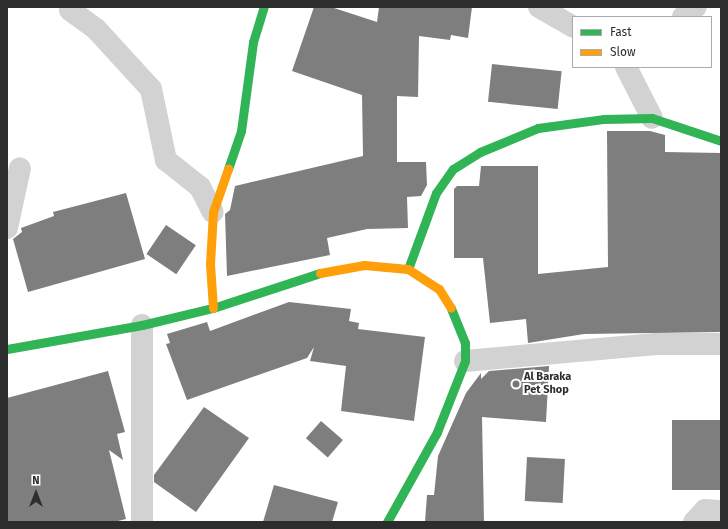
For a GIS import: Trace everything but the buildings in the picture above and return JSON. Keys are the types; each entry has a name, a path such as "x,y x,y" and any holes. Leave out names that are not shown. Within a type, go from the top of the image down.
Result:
{"main road":[{"path":"213,308 210,264 213,212 241,131 253,42 264,7"},
{"path":"408,269 436,193 453,169 474,156 538,128 604,119 652,118 721,141"},
{"path":"7,348 142,325 213,308 306,276 364,265 408,269 438,289 451,309 465,343 465,361 437,432 387,522"}],"street":[{"path":"539,7 572,26"},
{"path":"684,16 696,7"},
{"path":"70,10 96,29 151,89 166,160 200,187 213,212"},
{"path":"627,68 652,118"},
{"path":"7,228 20,168"},
{"path":"142,325 142,522"},
{"path":"465,361 656,344 721,344"},
{"path":"694,522 705,510 721,511"}],"traffic: fast":[{"path":"228,169 241,131 253,42 264,7"},
{"path":"408,269 436,193 453,169 480,152 538,128 604,119 652,118 721,141"},
{"path":"7,349 142,325 213,308 320,273"},
{"path":"387,522 437,432 465,361 465,343 451,308"}],"traffic: slow":[{"path":"213,308 210,264 213,212 228,169"},
{"path":"320,273 364,265 408,269 439,289 451,308"}],"place":[{"name":"Al Baraka Pet Shop","path":"516,384"}]}
